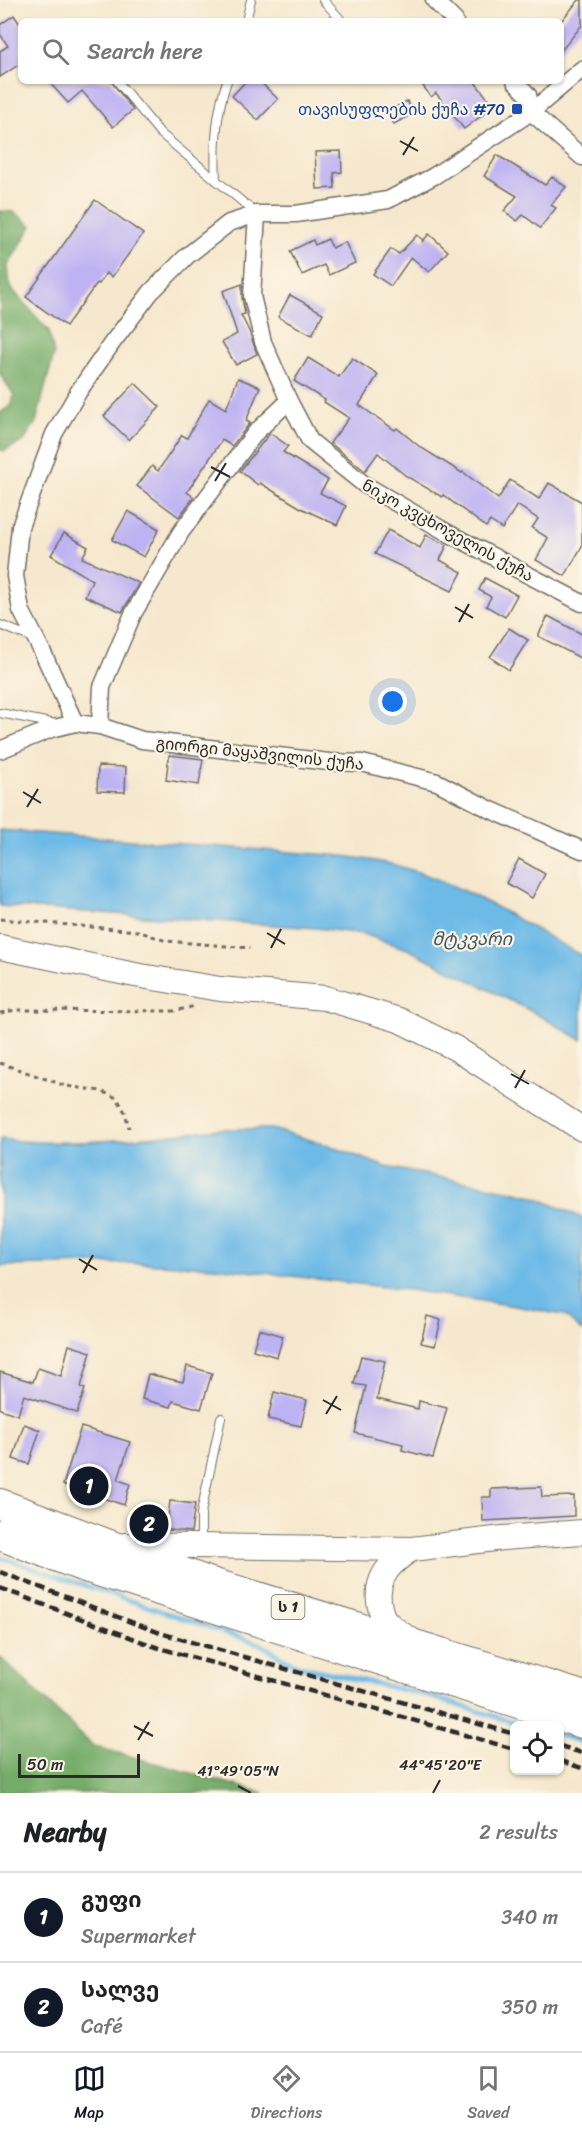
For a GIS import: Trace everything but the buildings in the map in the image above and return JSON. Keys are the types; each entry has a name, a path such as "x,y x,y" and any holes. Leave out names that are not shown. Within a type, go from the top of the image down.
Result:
{"highway":[{"name":"ს 1","path":"0,1504 205,1581 582,1696"},
{"name":"ს 1","path":"0,1535 82,1566 582,1723"}],"street":[{"path":"434,0 452,18"},
{"path":"69,724 37,639 21,610 15,576 20,527 54,434 79,391 151,292 187,256 229,223 257,214 296,214 388,200 434,176 531,112 582,69"},
{"path":"518,84 528,95 531,112 582,157"},
{"name":"ნიკო კვცხოველის ქუჩა","path":"257,214 252,296 263,342 289,401 310,441 365,485 448,533 582,603"},
{"path":"100,726 102,687 133,614 181,532 256,432 289,401"},
{"name":"გიორგი მაყაშვილის ქუჩა","path":"0,750 69,724 100,726 142,740 329,762 362,762 437,782 489,809 582,850"},
{"path":"0,947 135,975 220,989 325,998 399,1020 454,1048 582,1129"},
{"path":"102,1543 147,1547 412,1549 503,1538 582,1532"},
{"path":"412,1549 390,1565 379,1583 378,1592 383,1618 423,1648"}],"lane":[{"path":"247,17 251,0"},
{"path":"323,0 339,18"},
{"path":"119,84 160,133 257,214"},
{"path":"216,180 214,149 226,84"},
{"path":"0,625 37,639"},
{"path":"0,713 69,724"},
{"path":"201,1548 201,1513 221,1418"}],"path":[{"path":"0,919 138,931 166,941 250,948"},
{"path":"0,1013 16,1010 175,1011 203,1005 220,989"},
{"path":"0,1063 66,1086 101,1091 117,1098 125,1112 129,1128"}],"green space":[{"path":"0,211 14,212 32,226 8,265 10,287 49,331 54,354 36,422 24,441 4,451 0,450 0,413 10,406 14,395 0,374"},
{"path":"0,1657 93,1746 264,1793 0,1793"}],"water":[{"name":"მტკვარი","path":"0,830 343,856 385,863 422,874 493,905 582,956 582,1040 529,1010 410,950 363,934 317,928 0,906"},
{"path":"221,1129 272,1129 328,1145 386,1167 533,1196 582,1218 582,1331 564,1315 515,1306 409,1290 215,1267 142,1263 0,1266 0,1139 83,1142"}],"waterway":[{"path":"0,1557 260,1644 295,1665 425,1695 511,1721"},
{"path":"564,1736 582,1742"}],"railway":[{"path":"0,1572 160,1633 510,1733"},
{"path":"0,1588 156,1647 510,1748"},
{"path":"564,1747 582,1753"},
{"path":"564,1762 582,1768"}],"place":[{"name":"თავისუფლების ქუჩა #70","path":"517,109"},
{"name":"გუფი","path":"89,1486"},
{"name":"სალვე","path":"149,1524"}]}
